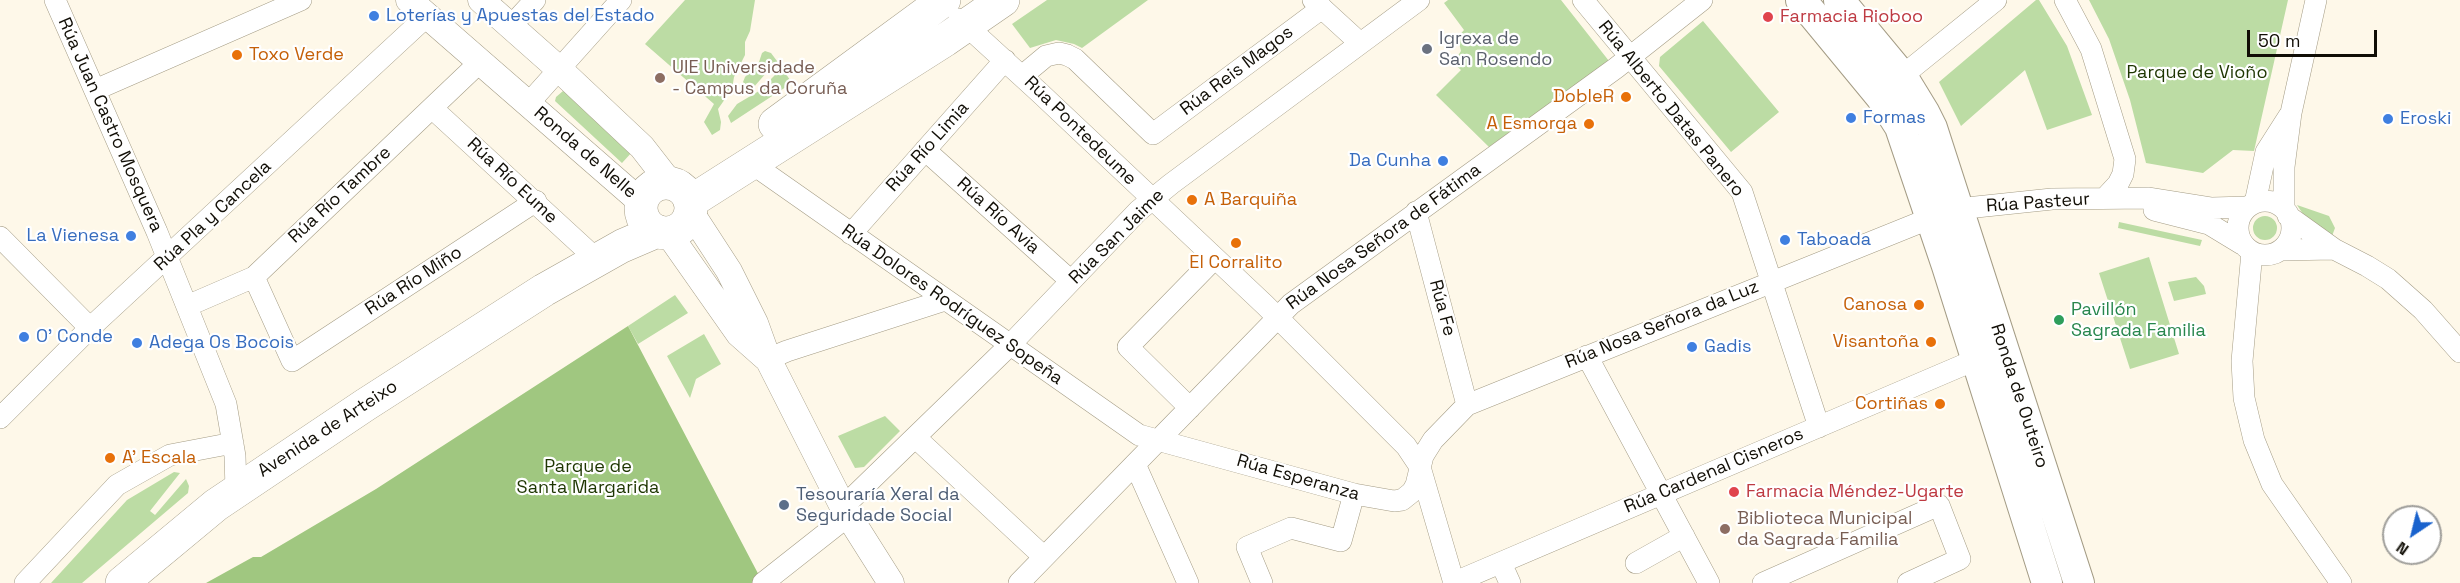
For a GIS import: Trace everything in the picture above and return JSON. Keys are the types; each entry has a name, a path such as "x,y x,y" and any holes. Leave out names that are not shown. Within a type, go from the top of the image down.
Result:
{"main road":[{"name":"Avenida de Arteixo","path":"122,583 236,490 544,290 592,255 668,208 751,164 1004,0"},
{"name":"Ronda de Outeiro","path":"1801,0 1895,117 1944,214 2079,583"},
{"name":"Ronda de Outeiro","path":"1839,0 1902,76 1932,128 1944,214 1975,360 2046,583"},
{"name":"Avenida de Arteixo","path":"544,290 622,246 668,208 938,2"}],"street":[{"name":"Rúa Juan Castro Mosquera","path":"55,0 168,259 226,404 233,443 236,490"},
{"path":"95,90 301,0"},
{"name":"Ronda de Nelle","path":"481,0 642,147 668,208 739,334 768,360 846,511 891,583"},
{"path":"511,26 535,0"},
{"path":"559,69 621,0"},
{"name":"Rúa San Jaime","path":"763,583 846,511 1152,199 1419,0"},
{"name":"Rúa Alberto Datas Panero","path":"1583,0 1742,192 1819,427"},
{"name":"Rúa Nosa Señora de Fátima","path":"1019,583 1291,304 1630,57 1701,0"},
{"path":"1902,76 1996,0"},
{"path":"2065,0 2091,49 2125,159 2123,174 2112,199"},
{"path":"2250,295 2278,251 2290,238 2291,223 2286,212 2284,167 2291,113 2316,0"},
{"name":"Rúa Pontedeume","path":"938,2 1005,60 1215,258 1406,446 1420,467 1453,583"},
{"path":"1317,4 1360,43"},
{"name":"Rúa Reis Magos","path":"1022,76 1052,53 1067,55 1075,59 1153,134 1317,4"},
{"name":"Ronda de Nelle","path":"418,8 528,104 668,208"},
{"name":"Rúa Pla y Cancela","path":"0,418 90,328 168,259 418,8"},
{"name":"Rúa Río Limia","path":"851,234 1005,60"},
{"name":"Rúa Río Tambre","path":"186,306 254,277 480,62"},
{"name":"Ronda de Nelle","path":"528,104 559,69"},
{"name":"Rúa Río Eume","path":"432,108 536,201 592,255"},
{"path":"2291,113 2266,152 2252,205 2239,220 2239,236 2247,248 2250,295 2244,327 2242,361 2244,398 2254,440 2272,484 2341,583"},
{"name":"Rúa Río Avia","path":"925,150 1071,281"},
{"name":"Rúa Dolores Rodríguez Sopeña","path":"751,164 1139,435 1157,440"},
{"name":"Rúa Pasteur","path":"1944,214 2052,199 2149,198 2212,208 2252,205"},
{"name":"Rúa Pasteur","path":"2112,199 2209,224 2247,248"},
{"name":"Rúa Río Miño","path":"254,277 292,361 536,201"},
{"path":"2252,205 2270,202 2334,249 2367,266 2401,290 2423,310 2460,352"},
{"name":"Rúa Fe","path":"1416,212 1467,405"},
{"name":"Rúa Nosa Señora da Luz","path":"1420,467 1423,456 1433,440 1467,405 1771,281 1944,214"},
{"path":"0,237 90,328"},
{"path":"2247,248 2268,255 2278,251 2334,249"},
{"path":"1190,408 1128,347 1215,258"},
{"path":"768,360 787,351 945,300"},
{"path":"1587,356 1709,583"},
{"name":"Rúa Cardenal Cisneros","path":"1453,583 1975,360"},
{"path":"916,438 1044,557"},
{"name":"Rúa Esperanza","path":"1157,440 1377,499 1402,500 1412,492 1416,485 1420,467"},
{"path":"25,583 117,485 170,455 233,443"},
{"path":"1135,464 1188,583"},
{"path":"1263,583 1247,547 1292,528 1341,541 1354,494"},
{"path":"1763,583 1939,505 1960,559 1908,583"},
{"path":"1636,563 1684,536"},
{"path":"1501,563 1510,583"}],"green space":[{"path":"685,0 755,0 750,31 745,42 745,55 734,77 732,89 718,109 720,130 712,135 704,122 714,104 645,44"},
{"path":"1047,0 1148,0 1082,48 1056,40 1030,48 1012,24"},
{"path":"1448,0 1561,0 1609,61 1489,147 1436,95 1461,70 1453,63 1461,51 1459,43 1455,40 1464,30 1444,3"},
{"path":"2036,0 2039,0 2067,46 2092,115 2047,130 2025,70 1961,126 1939,82"},
{"name":"Parque de Vioño","path":"2089,0 2288,0 2254,151 2233,150 2203,173 2146,163 2130,100 2109,39"},
{"path":"1703,21 1779,112 1731,152 1659,66 1660,57"},
{"path":"765,51 771,53 780,65 767,72 753,88 747,89 743,82 745,77 759,62"},
{"path":"784,71 792,83 731,123 728,116 737,104 759,91 777,73"},
{"path":"563,91 570,94 633,151 622,163 555,101"},
{"path":"2297,205 2329,216 2335,228 2332,236 2303,214"},
{"path":"2265,216 2274,219 2277,228 2274,237 2265,240 2256,237 2253,228 2256,219"},
{"path":"2119,222 2202,240 2200,246 2118,228"},
{"path":"2149,257 2179,354 2130,369 2099,273"},
{"path":"2196,277 2204,286 2206,294 2174,301 2168,282"},
{"path":"675,295 688,313 638,344 628,326"},
{"name":"Parque de Santa Margarida","path":"628,326 763,583 206,583 253,557 261,557 376,489"},
{"path":"704,334 721,364 696,379 690,398 667,356"},
{"path":"885,416 900,431 864,467 855,468 838,436"},
{"path":"174,472 180,473 150,511 155,515 186,479 189,486 188,493 82,583 51,583 127,500"}],"place":[{"name":"Loterías y Apuestas del Estado","path":"374,16"},
{"name":"Farmacia Rioboo","path":"1768,17"},
{"name":"Igrexa de San Rosendo","path":"1427,49"},
{"name":"Toxo Verde","path":"237,55"},
{"name":"UIE Universidade - Campus da Coruña","path":"660,78"},
{"name":"DobleR","path":"1626,97"},
{"name":"Formas","path":"1851,118"},
{"name":"Eroski","path":"2388,119"},
{"name":"A Esmorga","path":"1589,124"},
{"name":"Da Cunha","path":"1443,161"},
{"name":"A Barquiña","path":"1192,200"},
{"name":"La Vienesa","path":"131,236"},
{"name":"Taboada","path":"1785,240"},
{"name":"El Corralito","path":"1236,243"},
{"name":"Canosa","path":"1919,305"},
{"name":"Pavillón Sagrada Familia","path":"2059,320"},
{"name":"O' Conde","path":"24,337"},
{"name":"Visantoña","path":"1931,342"},
{"name":"Adega Os Bocois","path":"137,343"},
{"name":"Gadis","path":"1692,347"},
{"name":"Cortiñas","path":"1940,404"},
{"name":"A' Escala","path":"110,458"},
{"name":"Farmacia Méndez-Ugarte","path":"1734,492"},
{"name":"Tesouraría Xeral da Seguridade Social","path":"784,505"},
{"name":"Biblioteca Municipal da Sagrada Familia","path":"1725,529"}]}
